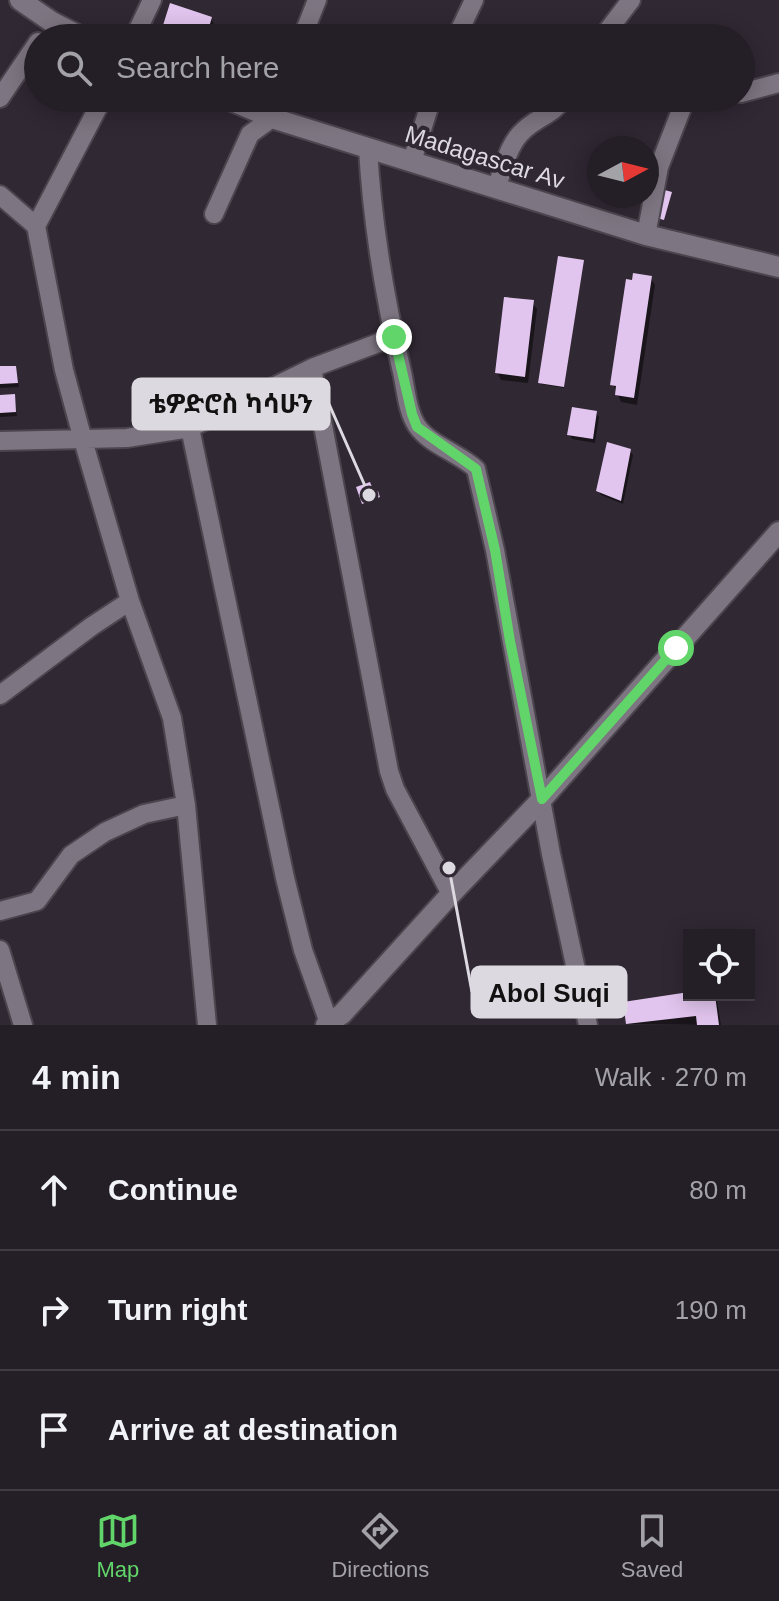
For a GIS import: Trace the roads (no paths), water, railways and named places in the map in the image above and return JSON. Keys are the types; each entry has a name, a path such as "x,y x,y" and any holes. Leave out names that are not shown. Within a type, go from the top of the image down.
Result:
{"main road":[{"path":"20,0 37,24"},
{"name":"Madagascar Av","path":"258,112 646,235 779,267"},
{"path":"328,1024 342,1014 542,799 779,532"}],"street":[{"path":"141,24 152,0"},
{"path":"308,24 317,0"},
{"path":"463,24 474,0"},
{"path":"613,24 631,0"},
{"path":"0,98 24,63"},
{"path":"755,89 779,83"},
{"path":"36,226 96,112"},
{"path":"214,214 250,134 272,118 274,112"},
{"path":"412,161 428,112"},
{"path":"496,188 513,143 525,129 552,112"},
{"path":"646,235 659,167 678,112"},
{"path":"368,148 371,201 394,337 412,414 417,427 476,469 495,550 551,854 588,1025"},
{"path":"0,195 36,226 64,370 83,440 130,601 172,718 186,805 207,1025"},
{"path":"0,441 127,438 190,428 312,368 394,337"},
{"path":"312,368 389,771 395,789 451,894"},
{"path":"190,428 285,878 303,950 328,1024"},
{"path":"0,695 130,601"},
{"path":"0,911 37,901 71,855 105,832 144,814 186,805"},
{"path":"0,950 23,1025"}],"place":[{"name":"ቴዎድሮስ ካሳሁን","path":"369,495"},
{"name":"Abol Suqi","path":"449,868"}]}
